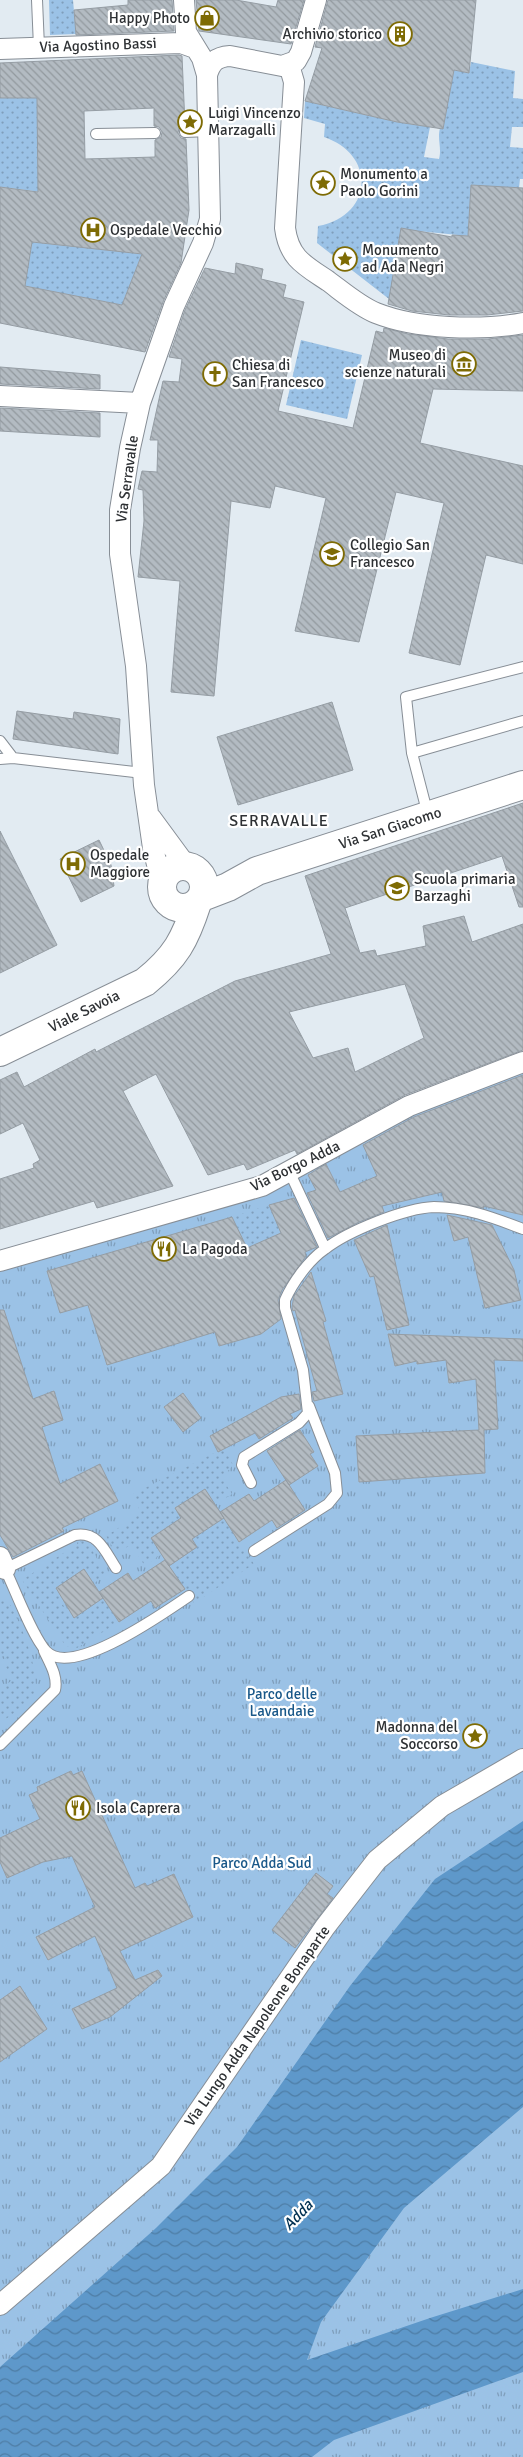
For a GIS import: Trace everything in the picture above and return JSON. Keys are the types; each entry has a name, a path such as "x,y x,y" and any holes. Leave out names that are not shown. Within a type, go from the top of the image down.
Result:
{"street":[{"name":"Via Serravalle","path":"164,892 152,848 143,773 136,666 119,536 124,480 140,403 174,306 203,244 212,206 207,75 202,58 186,32 184,0"},
{"path":"207,75 214,60 230,56 282,66 292,63 301,52 316,0"},
{"name":"Via Agostino Bassi","path":"0,49 181,43 195,48"},
{"path":"292,63 294,82 285,228 287,243 293,254 363,306 384,316 460,328 483,328 523,323"},
{"path":"0,396 140,403"},
{"name":"Via San Giacomo","path":"196,885 228,887 257,871 523,785"},
{"name":"Via Serravalle","path":"149,816 196,885"},
{"path":"164,892 177,908 191,907 196,885 174,868 168,872 164,892 170,916 170,930 164,964"},
{"name":"Viale Savoia","path":"0,1052 145,982 182,944 196,885"},
{"name":"Via Borgo Adda","path":"0,1262 262,1186 409,1106 523,1062"},
{"name":"Via Lungo Adda Napoleone Bonaparte","path":"0,2305 161,2166 326,1927 377,1860 442,1806 523,1759"}],"lane":[{"path":"37,0 39,47"},
{"path":"186,132 209,131"},
{"path":"96,134 155,133"},
{"path":"428,815 412,753 406,697 523,667"},
{"path":"412,753 523,721"},
{"path":"0,741 13,758"},
{"path":"0,759 13,758 143,773"},
{"path":"289,1171 325,1248"},
{"path":"254,1551 328,1504 337,1493 335,1473 309,1406 303,1370 285,1308 285,1300 309,1265 325,1248 380,1219 434,1207 477,1212 523,1229"},
{"path":"251,1483 242,1465 244,1457 304,1419 308,1413 309,1406"},
{"path":"0,1745 55,1690 57,1683 41,1643 2,1566 75,1534 85,1533 94,1536 116,1568"},
{"path":"41,1643 52,1656 60,1658 71,1657 106,1646 136,1631 189,1596"}],"green space":[{"path":"49,0 73,0 76,34 50,35"},
{"path":"471,62 515,71 513,98 523,99 523,127 512,127 510,147 523,148 523,179 520,179 519,188 471,185 468,236 418,231 389,299 317,243 318,226 336,220 350,210 358,198 362,184 360,170 353,157 341,146 324,137 325,124 304,118 305,101 397,122 430,127 424,157 439,159 439,132 440,128 443,128 454,70 469,73"},
{"path":"0,98 37,98 38,182 135,203 0,187"},
{"path":"32,242 142,254 122,305 25,286"},
{"path":"301,340 362,355 347,419 286,405"},
{"name":"Parco Adda Sud","path":"523,1067 523,2457 0,2457 0,1270 257,1194 411,1111"},
{"path":"269,1205 281,1233 247,1248 232,1217"},
{"path":"224,1448 233,1465 222,1478 232,1494 215,1505 205,1489 175,1508 181,1518 162,1554 145,1566 131,1545 116,1553 106,1536 137,1516 139,1506 133,1494"},
{"path":"224,1518 254,1564 194,1603 169,1566 197,1547 192,1539"},
{"path":"85,1539 107,1574 93,1584 84,1569 56,1587 62,1597 58,1600 63,1607 66,1606 74,1617 103,1598 119,1622 77,1648 66,1646 22,1580"},
{"path":"0,1593 14,1612 28,1645 35,1678 35,1691 32,1700 3,1721 0,1717 0,1689 14,1679 6,1667 9,1664 4,1656 0,1657"}],"water":[{"name":"Adda","path":"523,1821 523,2107 404,2208 321,2322 307,2360 523,2289 523,2372 334,2440 312,2457 0,2457 0,2367 156,2228 237,2147 350,1986 435,1879"}],"building":[{"path":"128,0 172,0 174,31 76,35 74,10 128,5"},
{"path":"196,0 236,0 276,7 278,0 304,0 291,44 199,31"},
{"path":"328,0 476,0 469,73 454,70 443,129 397,122 305,101 322,48 315,47"},
{"name":"Ospedale Vecchio","path":"182,56 185,125 179,128 178,133 181,138 186,139 189,210 181,263 163,302 145,352 0,323 0,187 38,192 37,98 0,98 0,63","holes":["154,108 154,126 159,127 162,132 161,137 155,140 155,157 85,159 84,111","32,242 142,254 122,305 25,286"]},
{"path":"471,185 523,188 523,311 487,315 449,315 412,311 388,304 401,228 452,237 452,235 468,236"},
{"path":"236,263 263,269 261,279 286,285 283,297 304,302 278,411 353,428 376,331 383,333 384,328 408,334 448,339 488,339 523,335 523,391 433,389 420,443 523,466 523,564 486,555 460,665 409,653 444,503 396,492 359,642 295,631 326,498 275,486 270,508 231,501 214,696 171,692 180,581 138,577 144,521 143,490 138,489 142,471 157,472 158,440 150,440 163,381 179,382 182,359 169,357 185,310 205,268 235,274"},
{"path":"0,367 100,375 100,389 0,384"},
{"path":"0,408 100,413 100,437 0,431"},
{"path":"332,702 353,770 238,805 217,737"},
{"path":"17,711 73,719 74,712 120,719 118,754 13,739"},
{"path":"523,803 523,907 519,907 502,856 345,908 360,953 375,950 377,956 426,946 423,926 464,916 472,942 523,924 523,1050 405,1095 297,1154 295,1150 247,1170 244,1164 208,1175 156,1074 123,1091 173,1186 97,1208 94,1201 0,1229 0,1179 34,1168 33,1164 40,1160 23,1123 0,1134 0,1080 17,1072 24,1087 95,1049 96,1052 235,981 331,954 305,876","holes":["405,984 424,1038 355,1072 348,1048 313,1058 289,1012"]},
{"path":"0,831 57,945 0,973"},
{"path":"99,840 111,865 114,886 81,902 60,859"},
{"path":"523,1075 523,1215 483,1206 484,1208 444,1201 442,1192 382,1206 384,1212 328,1238 307,1193 316,1190 308,1175 326,1164 340,1192 377,1176 363,1145 414,1117"},
{"path":"294,1198 317,1247 305,1252 306,1256 282,1290 278,1300 281,1319 261,1334 219,1346 215,1332 107,1365 88,1305 60,1313 47,1271 232,1217 247,1248 281,1233 269,1205"},
{"path":"447,1215 492,1225 514,1270 521,1300 485,1308 468,1237 454,1241"},
{"path":"387,1225 409,1325 387,1330 374,1276 370,1277 354,1240"},
{"path":"311,1272 326,1321 323,1322 343,1394 314,1401 312,1392 317,1391 295,1310 293,1311 292,1307 294,1296"},
{"path":"0,1310 4,1310 33,1399 54,1391 63,1420 42,1427 60,1484 100,1464 118,1501 62,1528 64,1531 13,1557 0,1535"},
{"path":"388,1334 523,1339 523,1361 494,1360 498,1429 484,1430 485,1473 359,1482 356,1436 479,1430 476,1379 449,1383 446,1360 417,1364 417,1361 395,1366"},
{"path":"183,1393 201,1418 183,1432 164,1407"},
{"path":"299,1394 301,1409 290,1414 293,1418 259,1439 255,1433 218,1452 210,1436 281,1397"},
{"path":"300,1430 314,1452 310,1454 318,1466 289,1485 267,1451"},
{"path":"286,1480 305,1510 277,1528 272,1520 239,1542 220,1512 249,1494 254,1501"},
{"path":"205,1489 224,1518 192,1539 197,1547 169,1566 151,1538 181,1518 175,1508"},
{"path":"165,1560 185,1589 155,1608 151,1601 119,1622 99,1592 128,1573 133,1581"},
{"path":"84,1569 103,1598 74,1618 56,1588"},
{"path":"71,1771 73,1775 82,1771 135,1888 145,1883 147,1886 174,1874 193,1917 120,1951 135,1980 158,1970 162,1976 110,2017 82,2029 72,2009 117,1988 95,1936 48,1960 36,1937 95,1907 72,1856 43,1862 7,1878 0,1862 0,1838 40,1819 29,1795 38,1791 37,1787"},
{"path":"316,1873 333,1886 327,1894 333,1898 295,1948 272,1930"},
{"path":"20,1986 47,2029 0,2062 0,2000"}],"place":[{"name":"Happy Photo","path":"207,18"},
{"name":"Archivio storico","path":"400,34"},
{"name":"Luigi Vincenzo Marzagalli","path":"190,122"},
{"name":"Monumento a Paolo Gorini","path":"323,183"},
{"name":"Ospedale Vecchio","path":"93,230"},
{"name":"Monumento ad Ada Negri","path":"345,259"},
{"name":"Museo di scienze naturali","path":"464,364"},
{"name":"Chiesa di San Francesco","path":"215,374"},
{"name":"Collegio San Francesco","path":"332,554"},
{"name":"Ospedale Maggiore","path":"73,864"},
{"name":"Scuola primaria Barzaghi","path":"397,888"},
{"name":"La Pagoda","path":"164,1249"},
{"name":"Madonna del Soccorso","path":"475,1736"},
{"name":"Isola Caprera","path":"78,1808"}],"district":[{"name":"SERRAVALLE","path":"279,821"}],"park label":[{"name":"Parco delle Lavandaie","path":"282,1702"}]}
